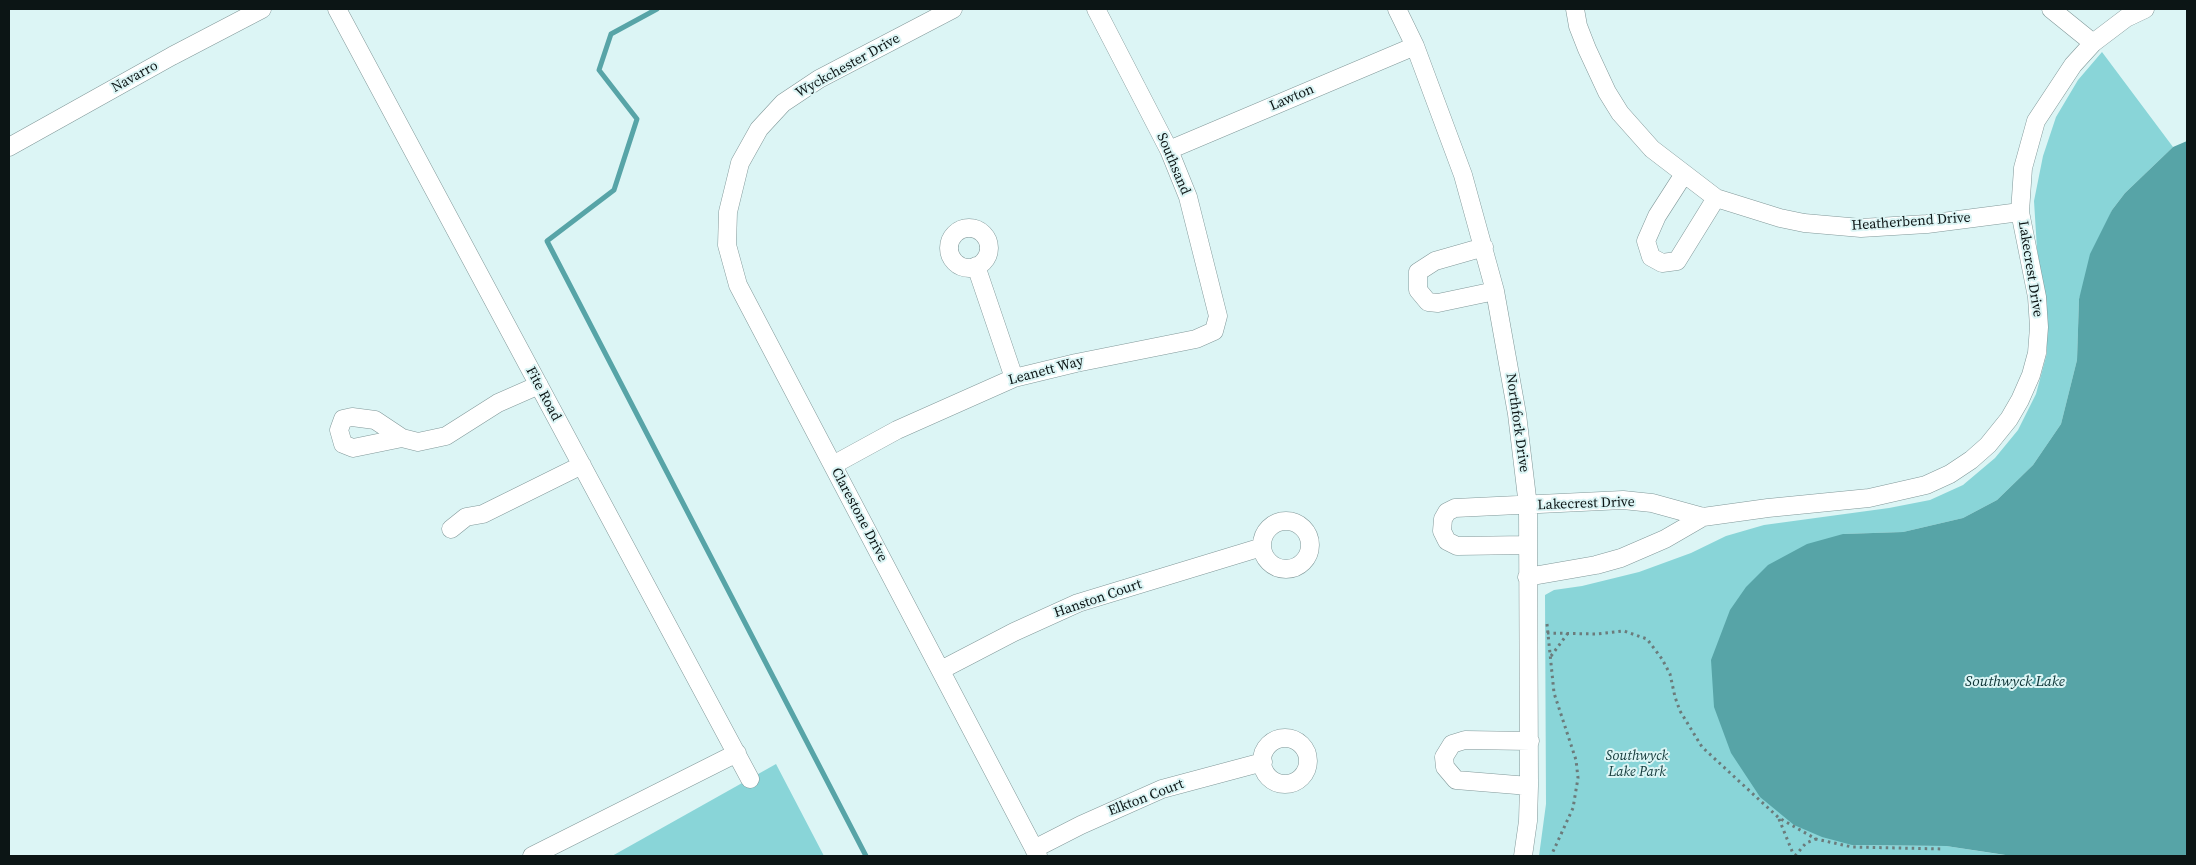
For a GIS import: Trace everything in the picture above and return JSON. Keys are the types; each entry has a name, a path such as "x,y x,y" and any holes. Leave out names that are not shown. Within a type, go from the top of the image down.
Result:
{"street":[{"name":"Navarro","path":"9,148 172,56 262,9"},
{"name":"Fite Road","path":"337,9 750,779"},
{"name":"Wyckchester Drive","path":"740,163 759,129 783,103 820,79 953,9"},
{"name":"Southsand","path":"1096,9 1169,150 1188,198 1218,316 1214,331"},
{"name":"Northfork Drive","path":"1397,9 1415,46 1463,175 1495,291 1517,414 1528,506 1527,577 1530,742 1528,821 1523,856"},
{"name":"Heatherbend Drive","path":"1575,9 1578,26 1587,49 1607,92 1620,113 1652,149 1716,198 1780,218 1811,224 1860,228 1927,224 2020,212"},
{"path":"2051,9 2093,43"},
{"name":"Lakecrest Drive","path":"1527,545 1457,546 1447,541 1442,531 1447,512 1456,508 1623,500 1652,503 1703,517 1893,494 1926,485 1950,474 1971,460 1988,444 2009,419 2031,375 2036,353 2039,327 2036,298 2020,212 2023,168 2036,121 2068,71 2093,43 2126,18 2145,9"},
{"name":"Lawton","path":"1169,150 1415,46"},
{"name":"Clarestone Drive","path":"740,163 728,212 727,246 738,285 1036,853"},
{"path":"1684,174 1657,216 1646,241 1651,257 1662,263 1677,261 1716,198"},
{"path":"1484,247 1435,261 1418,272 1418,290 1428,302 1438,303 1495,291"},
{"path":"976,266 1014,378"},
{"name":"Leanett Way","path":"833,465 897,430 1014,378 1076,362 1196,339 1214,331"},
{"path":"402,438 418,442 446,436 498,402 539,385"},
{"path":"450,530 466,517 489,511 582,465"},
{"name":"Lakecrest Drive","path":"1527,577 1596,565 1621,558 1666,539 1703,517"},
{"name":"Hanston Court","path":"941,670 1014,632 1078,603 1262,548"},
{"path":"1529,786 1456,780 1446,767 1444,758 1452,744 1465,740 1530,742"},
{"path":"532,856 737,753"},
{"name":"Elkton Court","path":"1036,853 1081,825 1162,789 1262,762"}],"path":[{"path":"1547,623 1554,693 1576,760 1578,778 1573,808 1551,856"},
{"path":"1547,633 1596,634 1624,631 1647,640 1662,659 1670,674 1680,711 1702,747 1779,818 1816,839 1852,847 1944,849"},
{"path":"1551,656 1568,633"},
{"path":"1779,818 1795,856 1806,843 1816,839"}],"green space":[{"name":"Southwyck Lake Park","path":"2102,52 2173,147 2125,193 2112,210 2079,299 2077,360 2061,424 2033,465 1997,500 1963,518 1903,532 1843,534 1852,845 1946,846 2011,856 1539,856 1546,804 1545,595 1554,590 1582,586 1639,572 1691,553 1726,536 1764,525 1889,508 1930,500 1963,485 1995,458 2018,430 2036,394 2047,353 2045,302 2037,249 2034,201 2043,156 2056,117 2078,80"},
{"path":"776,764 824,856 612,856"}],"water":[{"name":"Southwyck Lake","path":"2187,141 2187,856 2012,856 1946,846 1852,845 1822,837 1794,825 1760,797 1731,753 1714,707 1711,660 1730,610 1746,587 1768,565 1807,544 1843,534 1903,532 1963,518 1997,500 2033,465 2061,424 2077,360 2079,299 2090,254 2112,210 2125,193 2173,147"}],"waterway":[{"path":"657,9 611,34 599,70 637,119 614,190 547,241 866,856"}]}
